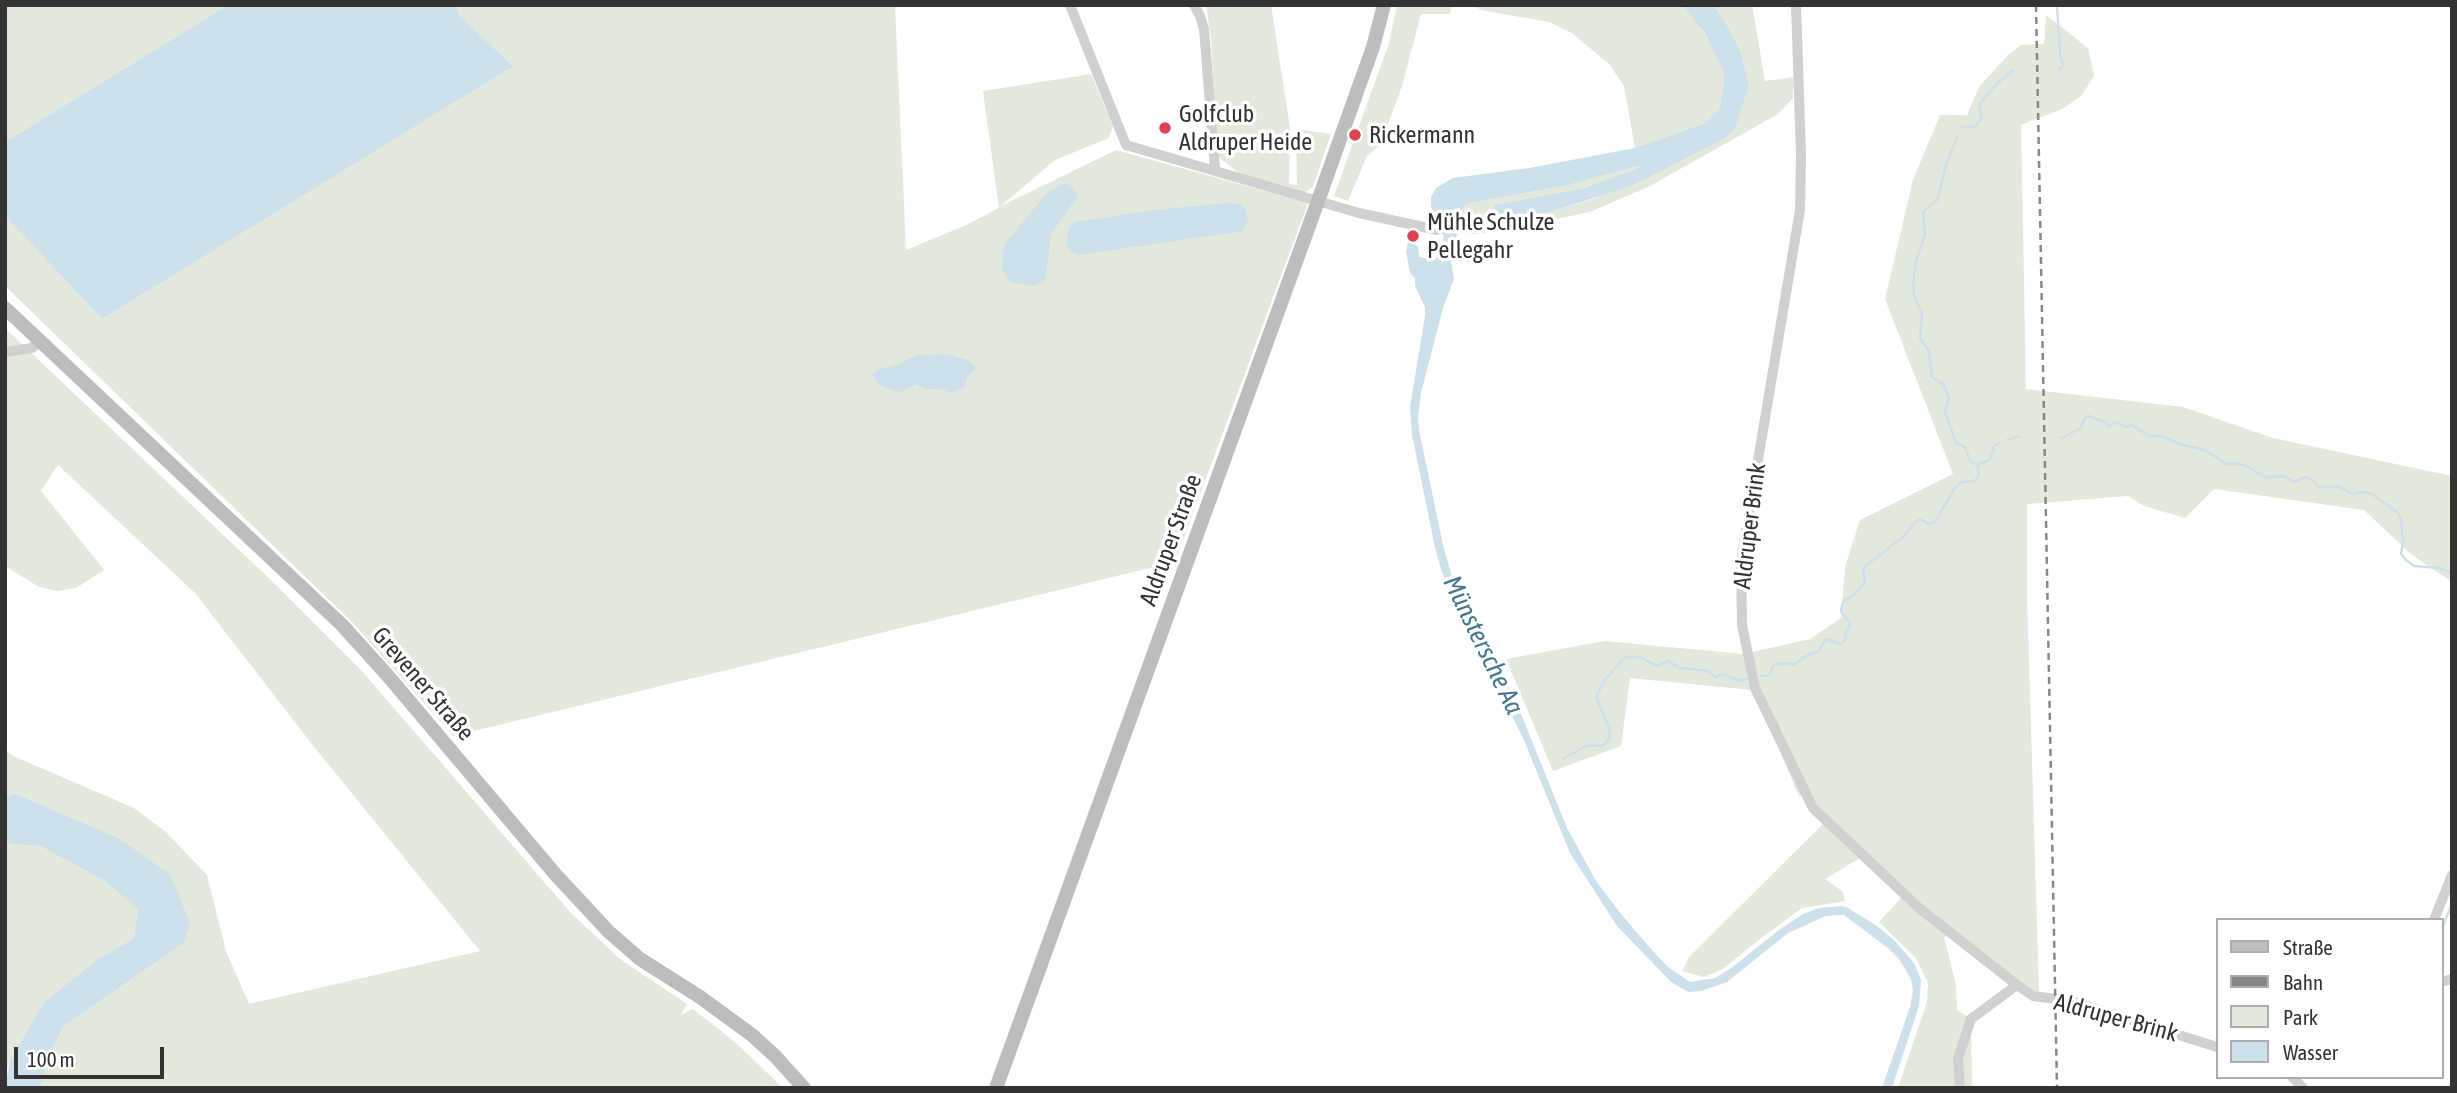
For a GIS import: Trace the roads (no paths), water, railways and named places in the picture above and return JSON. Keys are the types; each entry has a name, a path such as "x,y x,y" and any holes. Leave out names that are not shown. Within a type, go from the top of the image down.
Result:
{"main road":[{"name":"Aldruper Straße","path":"996,1088 1318,201 1373,47 1384,5"},
{"name":"Grevener Straße","path":"5,307 342,625 555,874 602,925 640,959 700,997 752,1035 804,1088"}],"street":[{"path":"1070,5 1126,145 1359,213 1437,230"},
{"path":"1194,5 1204,29 1215,169"},
{"name":"Aldruper Brink","path":"1796,5 1800,210 1741,561 1742,625 1755,688 1813,808 1919,908 2017,985 2033,996 2071,1001 2216,1047"},
{"path":"5,352 32,348 40,340"},
{"path":"2435,918 2452,875"},
{"path":"1960,1088 1958,1059 1971,1019 2017,985"}],"water":[{"path":"228,5 456,5 459,15 513,66 102,319 5,216 5,142"},
{"name":"Münstersche Aa","path":"1682,5 1713,5 1740,50 1749,84 1736,126 1727,137 1633,185 1557,210 1495,223 1494,205 1584,188 1641,165 1564,186 1469,203 1463,208 1451,260 1454,279 1443,308 1421,393 1419,430 1453,580 1515,699 1567,828 1596,881 1651,949 1668,967 1690,982 1715,978 1779,930 1803,914 1819,908 1842,906 1877,926 1895,941 1914,963 1921,980 1919,1006 1892,1088 1882,1088 1910,1007 1913,990 1911,979 1899,959 1888,948 1844,915 1826,916 1788,933 1727,982 1701,991 1688,992 1671,982 1617,926 1570,853 1523,738 1452,596 1435,547 1412,435 1410,407 1425,307 1415,286 1415,278 1410,273 1406,251 1408,242 1418,246 1419,257 1435,260 1440,253 1444,235 1440,233 1431,206 1431,197 1436,188 1453,178 1529,168 1635,148 1705,123 1719,110 1723,72 1705,33"},
{"path":"1068,183 1078,196 1051,234 1046,278 1032,286 1012,282 1002,270 1003,248 1046,194"},
{"path":"1227,203 1241,204 1245,209 1248,220 1243,231 1078,255 1067,247 1068,229 1075,222"},
{"path":"947,354 967,360 976,367 967,378 965,387 951,393 941,389 924,389 915,384 901,392 893,391 878,384 872,375 877,370 899,364 916,355"},
{"path":"15,794 118,838 170,874 190,923 184,943 64,1026 49,1055 40,1088 5,1088 10,1060 44,1002 98,959 134,938 138,909 105,881 40,846 11,844 5,840 5,797"}],"waterway":[{"path":"2057,5 2060,56 2064,65 2059,70"},
{"path":"1962,127 1975,127 1982,118 1979,106 1981,102 2013,70"},
{"path":"1762,676 1770,675 1776,664 1794,665 1819,651 1826,639 1840,644 1845,641 1850,623 1841,612 1842,605 1865,582 1863,570 1867,565 1903,537 1915,522 1920,519 1929,524 1935,522 1954,489 1962,482 1975,481 1979,474 1977,465 1970,461 1965,447 1956,443 1945,412 1949,397 1943,384 1932,377 1929,351 1920,338 1922,314 1913,285 1916,261 1925,235 1923,212 1938,199 1945,168 1957,137"},
{"path":"2062,438 2081,428 2084,419 2089,416 2106,423 2108,427 2117,422 2126,427 2132,425 2149,436 2161,436 2205,450 2227,464 2246,466 2267,478 2284,476 2294,482 2305,477 2318,487 2339,487 2353,494 2372,494 2398,513 2403,542 2401,554 2406,560 2414,566 2438,568 2452,573"},
{"path":"2007,440 2020,436"},
{"path":"1977,465 1990,460 1994,446 1999,443"},
{"path":"1563,759 1586,746 1604,745 1609,739 1610,730 1596,697 1604,681 1625,657 1640,657 1657,666 1669,661 1679,668 1708,671 1716,677 1723,674 1740,681 1746,679"},
{"path":"2443,926 2452,904"}],"railway":[{"path":"2036,5 2057,1088"}],"place":[{"name":"Golfclub Aldruper Heide","path":"1165,128"},
{"name":"Rickermann","path":"1355,135"},
{"name":"Mühle Schulze Pellegahr","path":"1413,236"}]}
